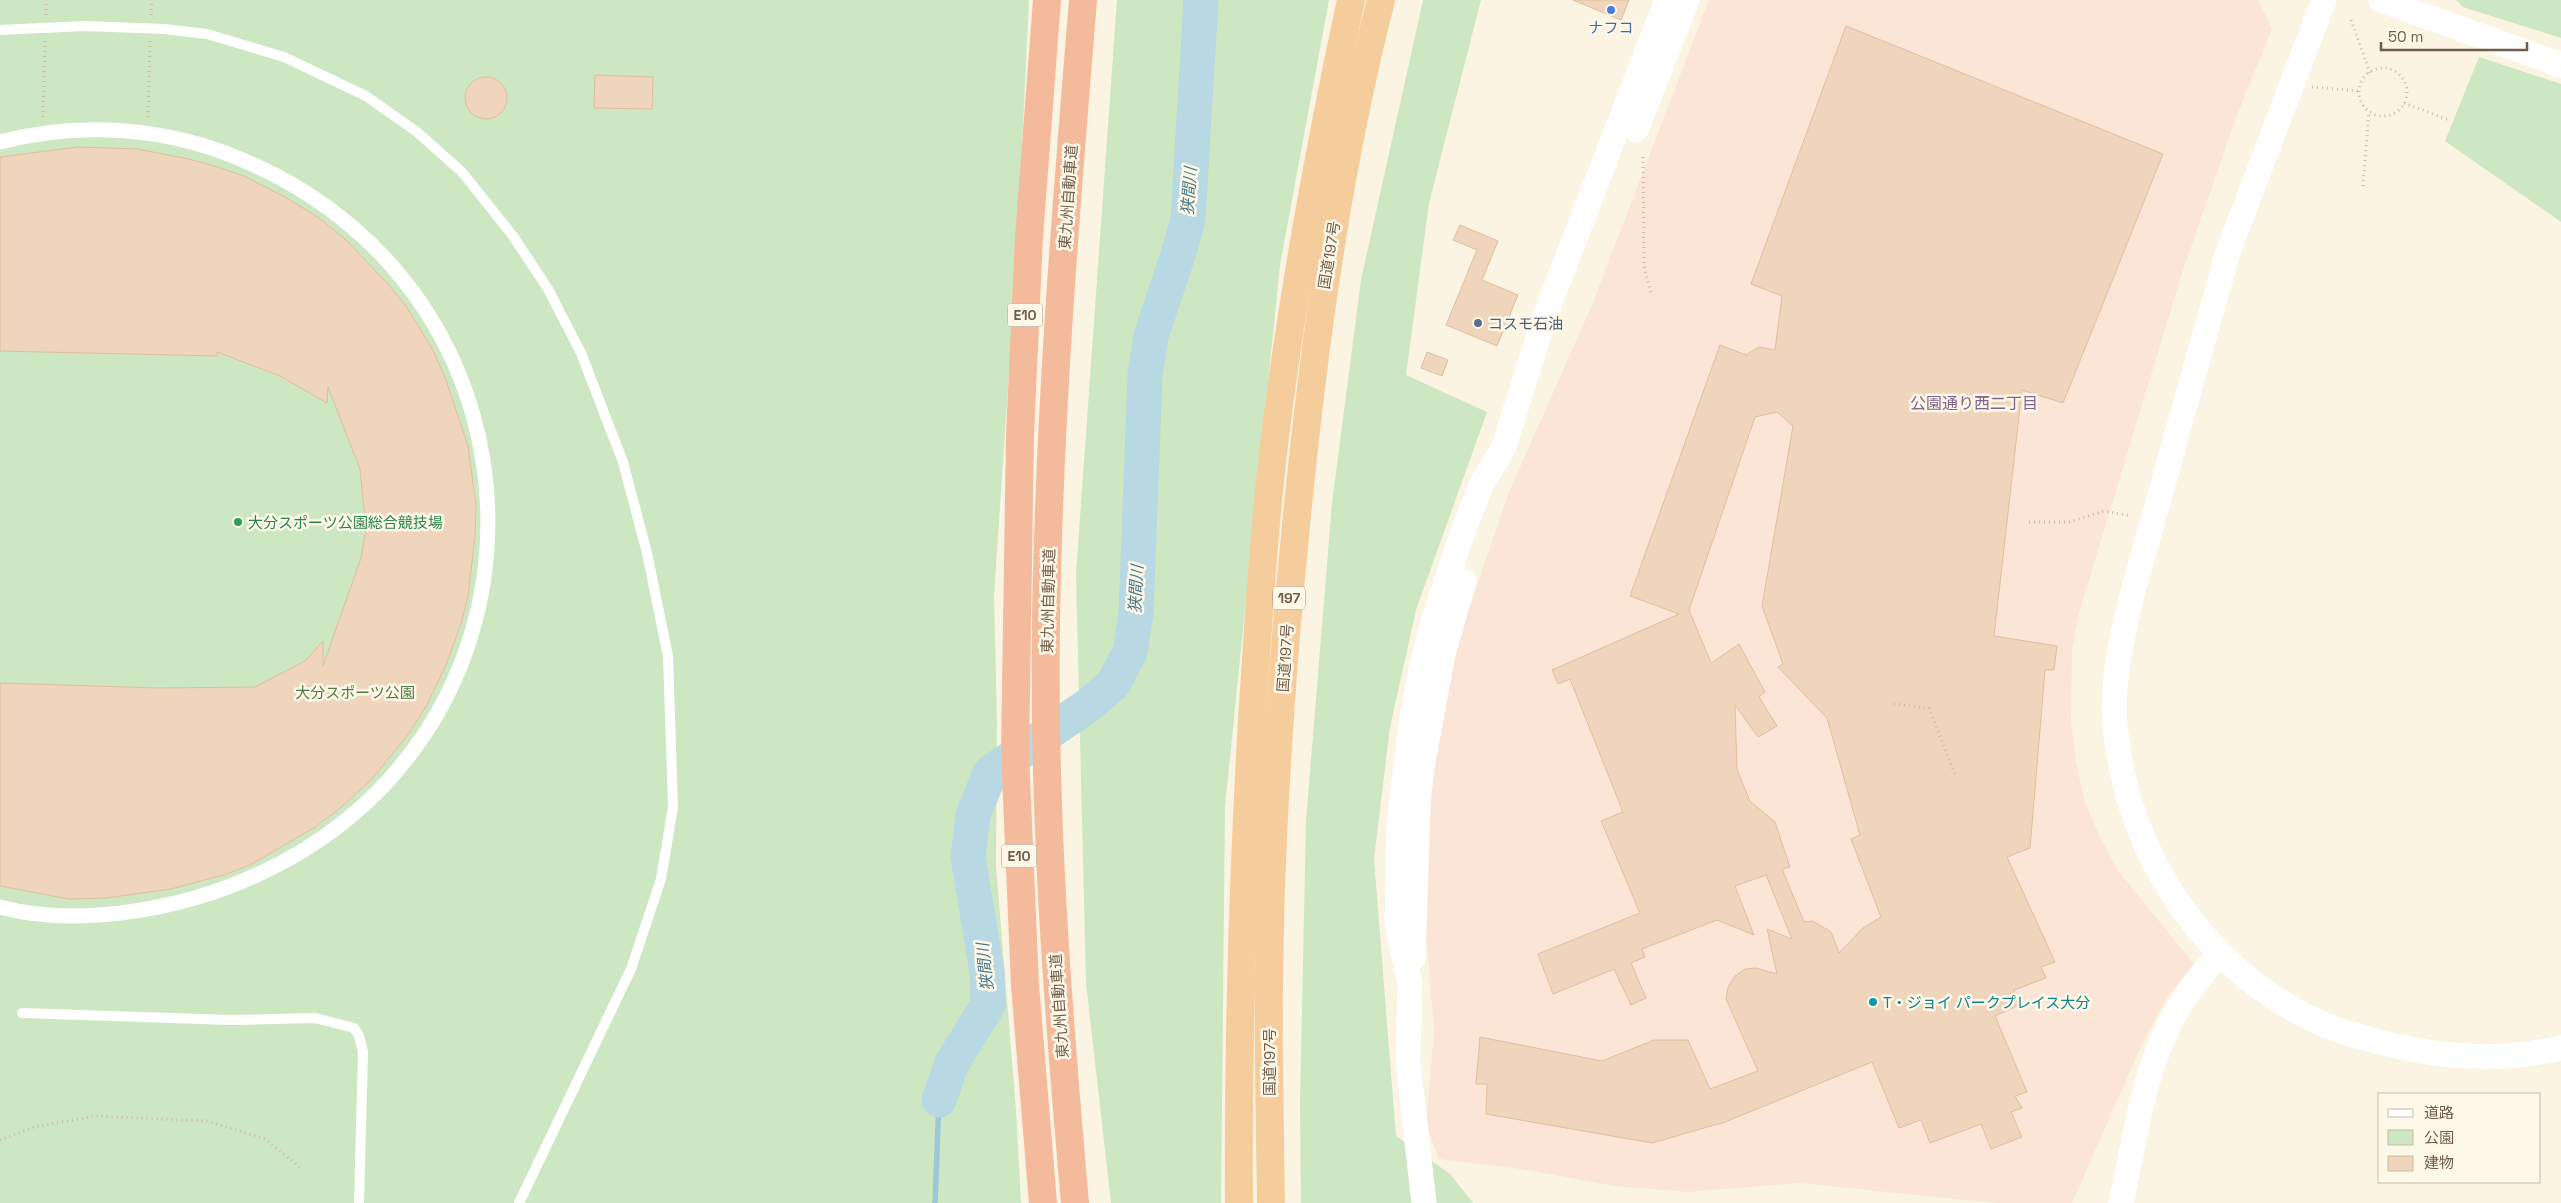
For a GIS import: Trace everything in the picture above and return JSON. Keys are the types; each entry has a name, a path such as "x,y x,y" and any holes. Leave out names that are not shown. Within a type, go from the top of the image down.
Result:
{"highway":[{"name":"東九州自動車道","path":"1043,1203 1025,985 1017,818 1016,631 1020,436 1028,247 1047,0"},
{"name":"東九州自動車道","path":"1075,1203 1063,1072 1050,871 1046,624 1052,465 1083,0"},
{"name":"国道197号","path":"1239,1203 1238,1054 1248,787 1265,536 1275,439 1301,251 1352,0"},
{"name":"国道197号","path":"1271,1203 1268,1051 1272,865 1277,757 1292,566 1312,375 1326,270 1348,150 1381,0"},
{"path":"1326,270 1357,174 1398,0"}],"street":[{"path":"1424,1203 1419,1126 1419,1046 1410,984 1415,940 1418,805 1435,690 1450,627 1546,313 1667,0"},
{"path":"1503,449 1654,86 1687,0"},
{"path":"2324,0 2228,252 2133,591 2123,634 2116,678 2115,733 2122,774 2140,831 2165,882 2200,933 2220,954 2256,984 2298,1011 2318,1022 2365,1038 2424,1052 2461,1056 2525,1055 2561,1048"},
{"path":"2381,0 2561,65"},
{"path":"0,142 42,133 80,130 148,133 194,142 228,153 278,175 309,193 342,218 392,264 412,291 450,352 478,430 487,498 487,564 484,590 463,661 431,725 381,789 322,838 251,878 204,896 178,903 112,913 71,914 0,907"},
{"path":"2121,1203 2149,1073 2160,1042 2185,996 2199,976 2220,954"}],"lane":[{"path":"0,30 84,26 164,29 206,34 284,57 366,96 417,132 462,172 513,236 548,289 581,354 623,462 647,553 668,656 672,729 673,807 661,879 631,969 518,1203"},
{"path":"22,1013 231,1020 315,1018 354,1028 359,1036 363,1052 359,1203"}],"path":[{"path":"46,0 46,19"},
{"path":"151,19 152,0"},
{"path":"2351,20 2370,73"},
{"path":"42,133 45,38"},
{"path":"148,133 150,39"},
{"path":"2380,68 2388,69 2401,76 2407,91 2404,103 2398,112 2391,115 2375,115 2369,111 2360,98 2359,90 2361,83 2370,73 2380,68"},
{"path":"2306,87 2359,90"},
{"path":"2404,103 2449,120"},
{"path":"2363,186 2369,111"},
{"path":"1642,157 1644,266 1651,292"},
{"path":"2029,522 2070,522 2104,511 2134,516"},
{"path":"1894,704 1929,708 1956,777"},
{"path":"0,1140 34,1127 95,1116 207,1121 265,1139 302,1170"}],"shaded area":[{"path":"1709,0 2258,0 2272,29 2237,115 2182,273 2079,613 2072,650 2071,722 2076,762 2084,799 2098,833 2118,871 2194,964 2167,997 2142,1044 2072,1203 1995,1203 1800,1183 1688,1192 1615,1186 1521,1169 1439,1159 1426,1125 1434,1031 1426,933 1425,851 1432,767 1451,661 1509,492 1592,305"}],"green space":[{"name":"大分スポーツ公園","path":"0,0 1029,0 1017,252 994,597 997,721 996,866 1016,1110 1021,1203 0,1203"},
{"path":"1117,0 1329,0 1280,265 1225,807 1221,1203 1111,1203 1086,983 1076,574"},
{"path":"1423,0 1481,0 1429,203 1406,375 1487,412 1416,610 1390,727 1374,859 1396,1136 1450,1174 1473,1203 1301,1203 1300,1104 1306,821 1332,503 1361,280"},
{"path":"2456,0 2561,0 2561,38 2463,7"},
{"path":"2479,57 2561,84 2561,222 2445,141"}],"building":[{"name":"ナフコ","path":"1573,0 1629,0 1621,20"},
{"path":"1846,26 2163,154 2063,403 2022,390 1994,636 2057,646 2054,670 2045,670 2030,848 2007,857 2055,962 2041,967 2046,978 2014,990 2019,1005 1995,1016 2027,1092 2015,1096 2022,1108 2011,1112 2022,1137 1991,1149 1981,1124 1930,1143 1921,1120 1899,1128 1872,1062 1725,1122 1652,1143 1486,1114 1487,1084 1476,1084 1480,1037 1602,1061 1654,1040 1688,1040 1710,1089 1758,1071 1726,999 1728,987 1735,976 1745,969 1756,968 1777,974 1767,929 1792,939 1766,875 1735,886 1754,935 1717,920 1642,949 1645,957 1631,963 1646,998 1631,1005 1614,969 1553,994 1538,954 1640,913 1601,821 1623,812 1570,679 1558,684 1552,670 1679,614 1630,596 1720,345 1746,355 1759,347 1775,350 1782,296 1751,284","holes":["1777,412 1793,426 1762,606 1783,664 1778,667 1827,718 1860,835 1851,839 1881,917 1863,928 1839,953 1831,932 1813,921 1804,922 1782,869 1790,867 1775,822 1750,801 1737,770 1735,705 1758,737 1777,726 1759,697 1765,692 1739,644 1711,663 1689,610 1755,417"]},
{"path":"595,75 653,77 652,109 594,108"},
{"path":"490,77 498,80 504,86 507,98 504,110 498,116 482,119 474,116 468,110 465,94 468,86 474,80"},
{"name":"大分スポーツ公園総合競技場","path":"78,147 137,149 189,159 244,176 287,198 319,218 345,239 388,284 406,306 433,350 446,380 468,446 476,506 475,537 468,596 461,624 446,665 427,705 407,736 371,780 339,809 315,827 252,864 227,874 171,889 106,898 69,899 0,886 0,683 158,688 255,687 305,661 323,641 323,666 361,558 366,529 360,469 328,387 327,403 280,376 217,352 217,356 0,351 0,157"},
{"path":"1460,225 1498,241 1482,280 1518,295 1497,346 1446,325 1477,250 1453,240"},
{"path":"1427,352 1448,360 1442,376 1421,368"}],"waterway":[{"name":"狭間川","path":"939,1100 952,1063 988,1005 987,972 968,857 973,815 990,773 1090,704 1113,684 1130,652 1136,614 1145,375 1151,336 1188,219 1201,0"},
{"path":"935,1203 939,1100"}],"place":[{"name":"ナフコ","path":"1611,10"},
{"name":"コスモ石油","path":"1478,323"},
{"name":"大分スポーツ公園総合競技場","path":"238,522"},
{"name":"T・ジョイ パークプレイス大分","path":"1873,1002"}],"district":[{"name":"公園通り西二丁目","path":"1974,403"}]}
